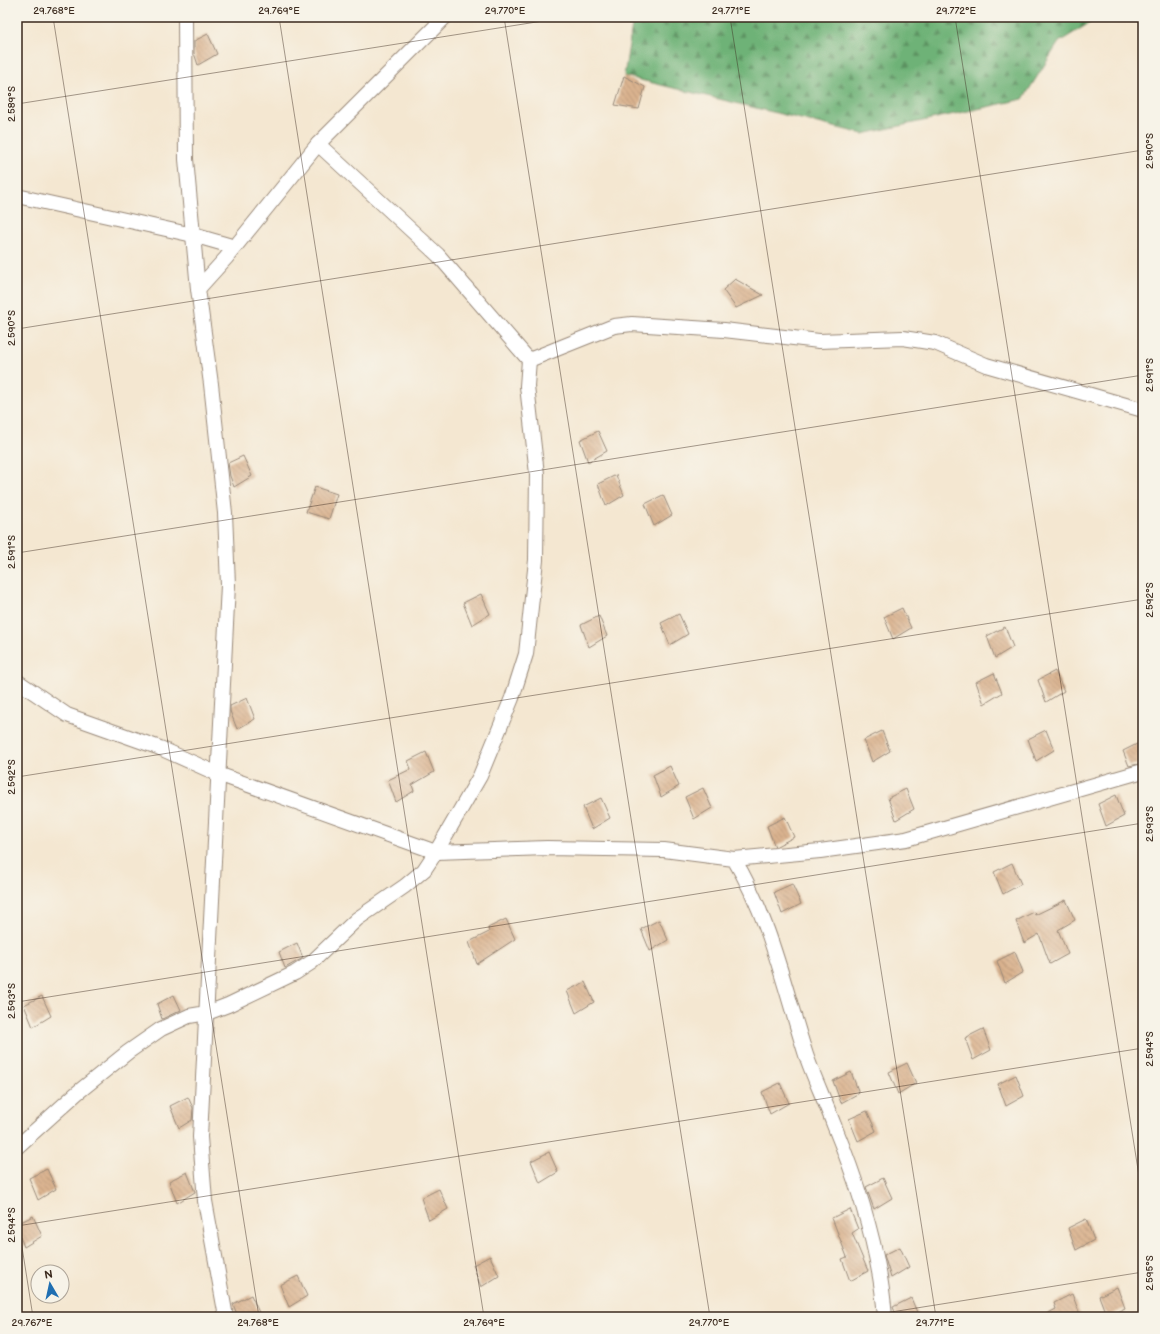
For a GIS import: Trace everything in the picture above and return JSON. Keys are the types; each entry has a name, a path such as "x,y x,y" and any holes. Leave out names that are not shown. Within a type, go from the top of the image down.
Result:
{"street":[{"path":"185,17 186,159 198,289 225,513 228,585 200,1136 204,1201 226,1317"},
{"path":"198,289 235,247 318,144 444,17"},
{"path":"17,1147 77,1093 128,1052 173,1022 189,1016 207,1013 295,973 312,962 357,919 405,886 424,870 480,776 512,698 526,654 536,560 537,474 526,386 529,360 438,256 318,144"},
{"path":"17,196 235,247"},
{"path":"529,360 614,326 632,324 724,330 819,342 903,338 935,343 986,365 1143,410"},
{"path":"17,681 68,715 160,748 218,774 436,852 547,848 664,850 734,859 820,851 906,839 1143,771"},
{"path":"734,859 749,884 771,937 806,1056 862,1199 883,1290 885,1317"}],"green space":[{"path":"645,17 1099,17 1059,42 1023,99 863,134 624,76 632,26"}],"building":[{"path":"208,34 217,54 198,65 194,53 194,41"},
{"path":"624,76 645,87 639,109 615,105"},
{"path":"735,279 763,295 736,308 723,290"},
{"path":"598,431 607,451 588,462 580,440"},
{"path":"243,456 252,476 234,487 230,476 228,463"},
{"path":"616,475 624,495 606,506 598,484"},
{"path":"315,487 337,494 329,519 306,512"},
{"path":"663,495 672,515 654,526 645,504"},
{"path":"481,594 490,614 472,625 463,603"},
{"path":"902,608 911,628 893,639 884,617"},
{"path":"679,614 688,634 670,645 661,623"},
{"path":"599,616 607,636 589,647 581,625"},
{"path":"1005,627 1013,647 995,658 987,636"},
{"path":"1055,671 1064,691 1046,702 1038,680"},
{"path":"994,673 1002,693 984,704 976,682"},
{"path":"247,698 255,719 237,729 230,711 230,706"},
{"path":"1046,730 1054,750 1036,761 1028,739"},
{"path":"882,731 890,751 872,762 864,740"},
{"path":"1143,741 1143,763 1129,766 1123,751"},
{"path":"426,752 434,772 412,785 414,791 396,802 388,780 411,769 408,761"},
{"path":"670,766 679,786 661,797 653,775"},
{"path":"703,788 712,808 694,819 685,797"},
{"path":"906,789 914,809 896,820 888,798"},
{"path":"1116,795 1124,816 1106,826 1098,804"},
{"path":"601,798 610,818 592,829 583,807"},
{"path":"785,817 794,837 775,847 767,826"},
{"path":"1012,863 1021,884 1003,894 994,872"},
{"path":"792,884 801,904 782,914 774,892"},
{"path":"1066,900 1075,920 1058,930 1068,954 1050,964 1039,934 1024,943 1016,921 1034,912 1035,915"},
{"path":"506,919 515,939 477,964 469,942 489,932 488,928"},
{"path":"659,920 668,940 650,951 641,929"},
{"path":"297,943 303,958 285,968 279,952"},
{"path":"1015,952 1023,972 1005,983 997,961"},
{"path":"585,982 594,1002 576,1013 567,991"},
{"path":"174,995 181,1010 162,1019 157,1004"},
{"path":"42,996 51,1016 33,1027 24,1005"},
{"path":"983,1029 991,1050 973,1060 965,1038"},
{"path":"907,1063 916,1083 898,1094 889,1072"},
{"path":"851,1072 859,1093 841,1103 833,1081"},
{"path":"1016,1075 1024,1096 1006,1106 998,1084"},
{"path":"780,1083 789,1103 770,1114 762,1092"},
{"path":"188,1097 193,1108 192,1120 179,1128 170,1106"},
{"path":"867,1111 876,1131 858,1141 849,1119"},
{"path":"549,1152 558,1172 540,1183 531,1161"},
{"path":"47,1169 56,1189 38,1200 29,1178"},
{"path":"187,1172 195,1192 177,1203 169,1181"},
{"path":"883,1178 892,1198 874,1209 866,1187"},
{"path":"439,1189 448,1209 429,1220 421,1198"},
{"path":"850,1209 858,1229 852,1233 868,1271 850,1281 842,1259 847,1257 832,1218"},
{"path":"33,1216 42,1236 24,1247 17,1229 17,1224"},
{"path":"1086,1219 1094,1240 1076,1250 1068,1228"},
{"path":"900,1247 909,1267 891,1278 884,1255"},
{"path":"490,1256 499,1276 481,1287 473,1265"},
{"path":"298,1276 307,1296 289,1307 280,1285"},
{"path":"1117,1287 1125,1308 1107,1317 1099,1296"},
{"path":"1072,1294 1081,1317 1041,1317 1056,1309 1054,1303"},
{"path":"251,1295 261,1317 238,1317 233,1304"},
{"path":"911,1298 919,1317 897,1317 893,1307"}]}
